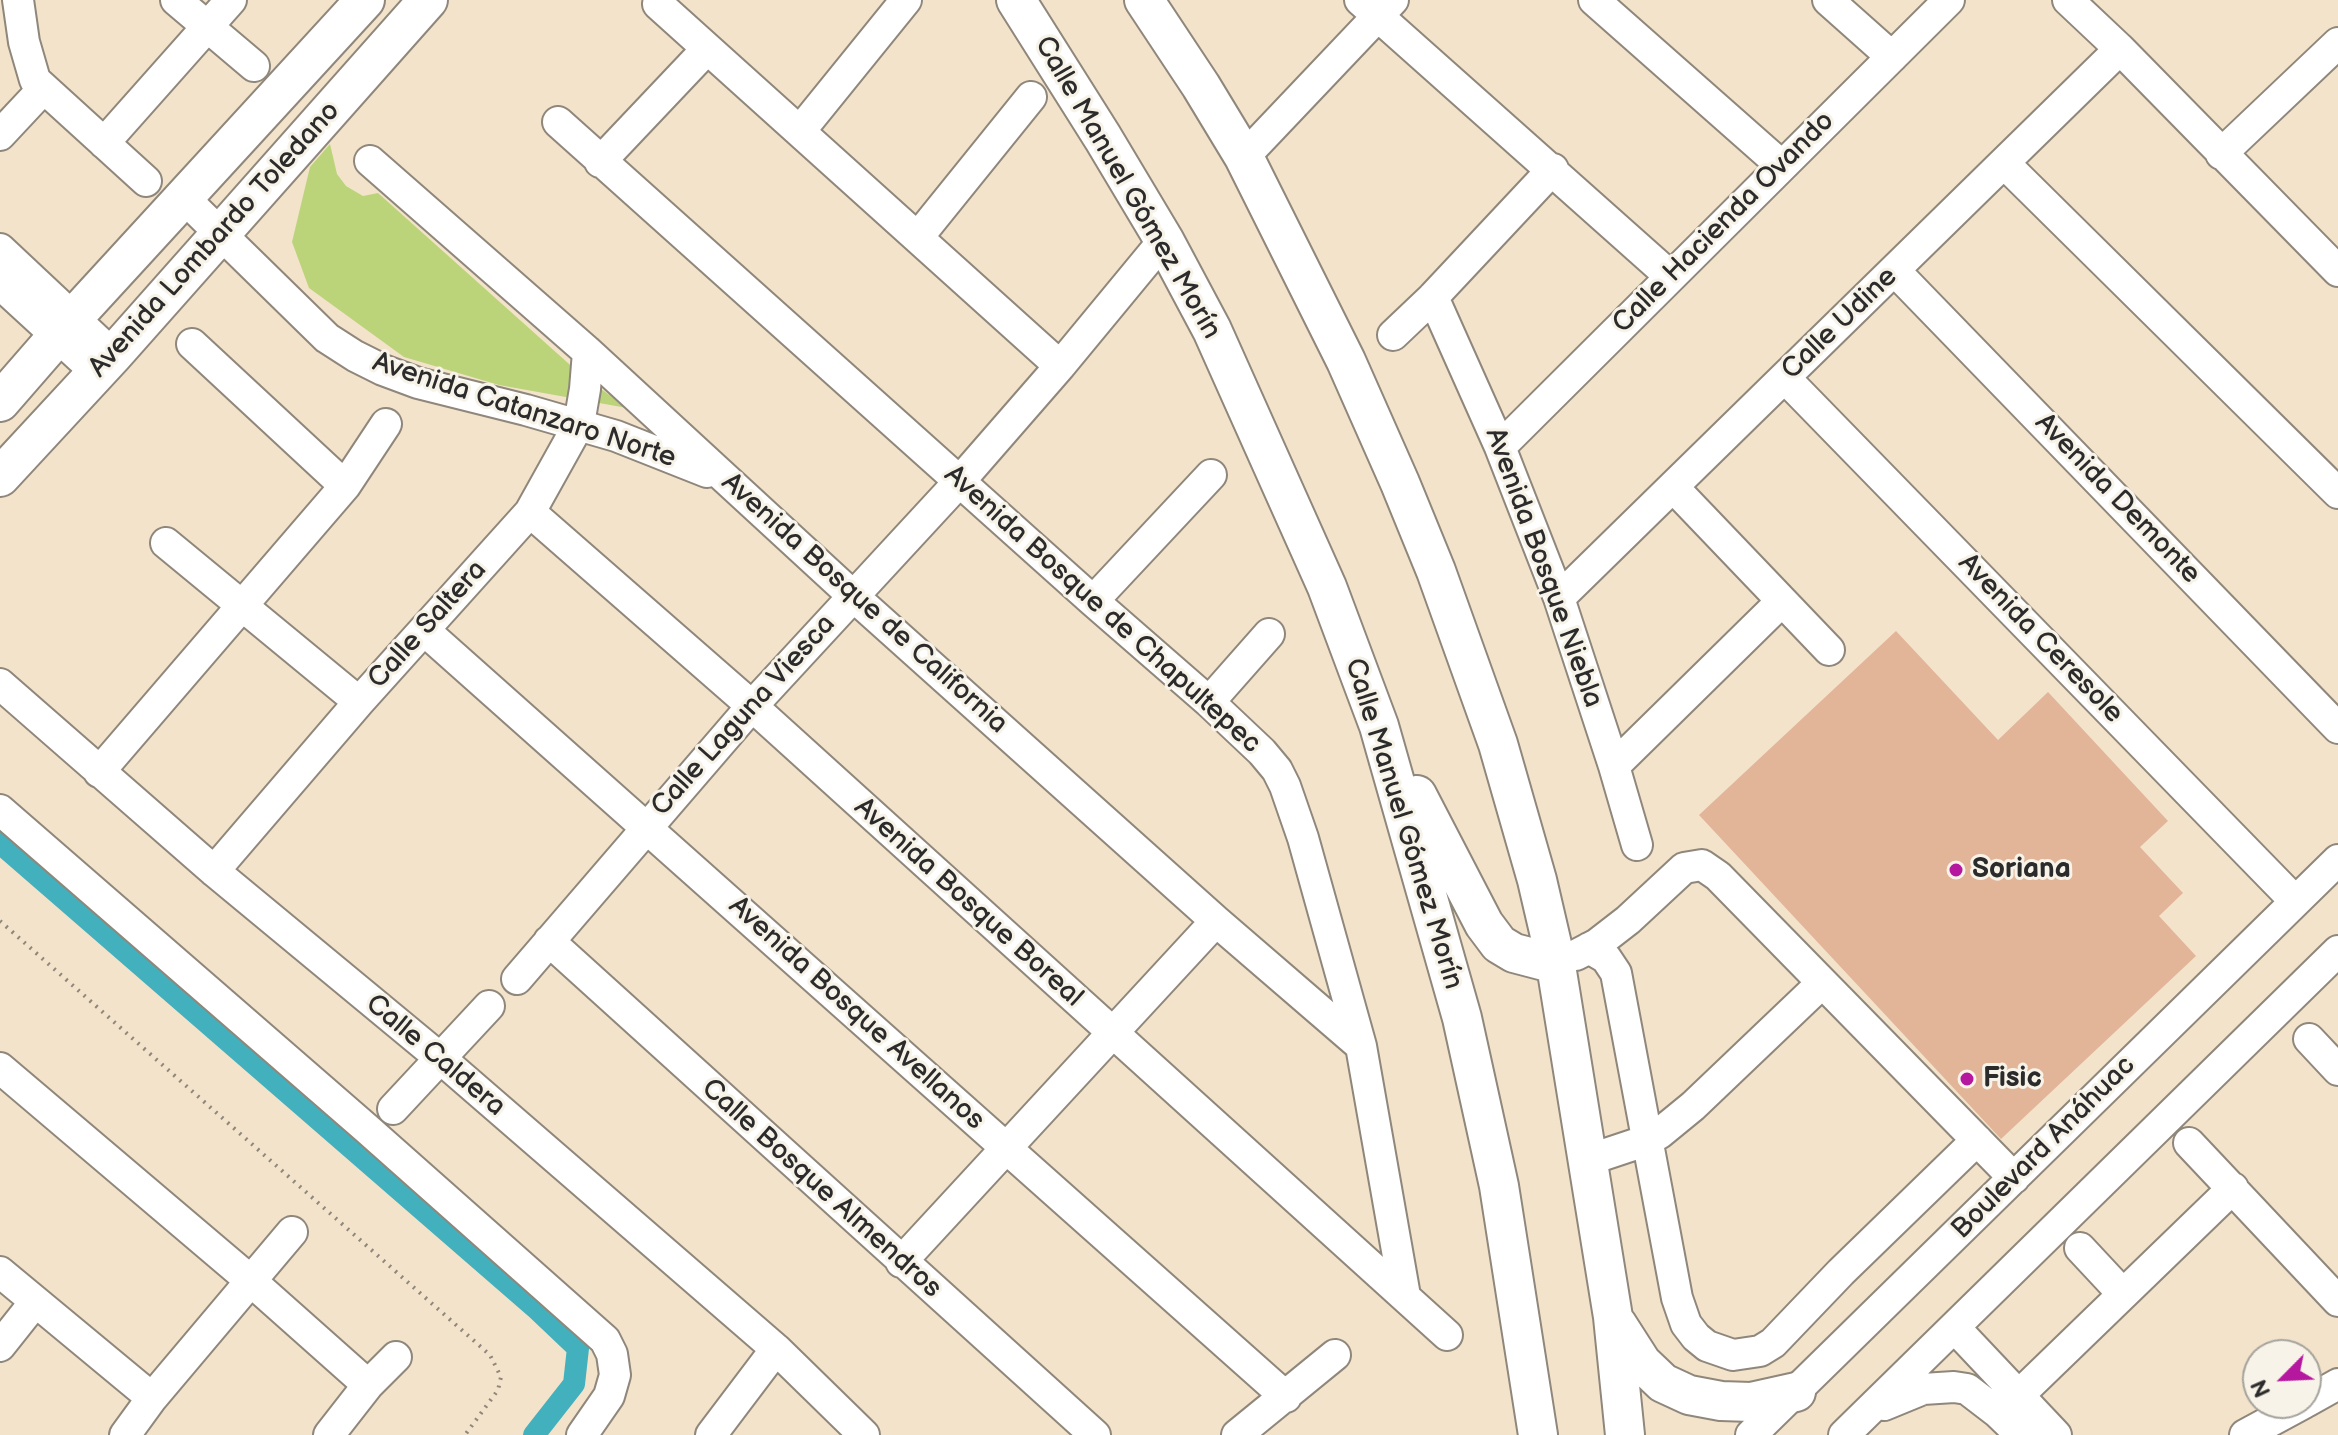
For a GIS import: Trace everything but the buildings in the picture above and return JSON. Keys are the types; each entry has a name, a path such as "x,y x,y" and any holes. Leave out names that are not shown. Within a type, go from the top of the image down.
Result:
{"main road":[{"name":"Avenida Lombardo Toledano","path":"0,402 365,0"},
{"name":"Avenida Lombardo Toledano","path":"0,477 105,364 428,0"},
{"name":"Calle Manuel Gómez Morín","path":"1016,0 1164,240 1212,330 1327,587 1379,726 1465,1033 1499,1186 1538,1435"},
{"path":"1144,0 1244,157 1346,361 1436,571 1498,744 1537,880 1573,956 1588,1160 1613,1317 1625,1435"},
{"path":"1379,726 1484,924 1499,944 1514,953 1573,956"},
{"path":"1613,1317 1628,1346 1642,1363 1663,1383 1689,1395 1751,1402 1796,1392"}],"street":[{"path":"18,0 35,80 146,181"},
{"path":"176,0 254,66"},
{"path":"104,143 231,0"},
{"path":"1594,0 1782,166"},
{"path":"1828,0 1892,57"},
{"name":"Calle Hacienda Ovando","path":"1500,447 1949,0"},
{"path":"2068,0 2338,271"},
{"path":"658,4 1060,366"},
{"path":"800,131 891,6"},
{"path":"1244,157 1378,6 1670,276"},
{"path":"2221,154 2338,43"},
{"path":"600,162 707,49"},
{"name":"Calle Udine","path":"1559,598 2120,49"},
{"path":"0,135 43,89"},
{"path":"918,237 1031,97"},
{"name":"Avenida Bosque de Chapultepec","path":"558,122 1262,752 1285,786 1303,838 1361,1046 1405,1296"},
{"name":"Avenida Bosque de California","path":"370,161 588,352 852,595 1216,921 1361,1046"},
{"path":"2005,164 2338,493"},
{"path":"1393,335 1433,297 1553,169"},
{"name":"Avenida Catanzaro Norte","path":"184,198 327,338 355,356 418,383 579,424 648,447 730,483"},
{"name":"Calle Laguna Viesca","path":"517,979 752,706 959,482 1164,240"},
{"path":"5,270 105,364"},
{"name":"Avenida Demonte","path":"1895,271 2338,728"},
{"name":"Avenida Bosque Niebla","path":"1433,297 1500,447 1559,598 1637,845"},
{"path":"192,344 345,486"},
{"name":"Calle Saltera","path":"214,871 359,702 530,512 579,424 588,352"},
{"name":"Avenida Ceresole","path":"1785,378 2295,901"},
{"path":"99,772 345,486 386,424"},
{"path":"1093,601 1211,475"},
{"path":"1674,488 1829,650"},
{"name":"Avenida Bosque Boreal","path":"530,512 752,706 1447,1335"},
{"path":"166,543 359,702"},
{"path":"1614,766 1781,602"},
{"name":"Avenida Bosque Avellanos","path":"425,631 1286,1397"},
{"path":"1209,702 1269,634"},
{"name":"Calle Caldera","path":"0,684 214,871 440,1058 776,1349 864,1435"},
{"path":"0,810 605,1340 612,1354 615,1375 609,1396 582,1435"},
{"path":"1573,956 1628,920 1684,868 1702,865 1718,876 2014,1178"},
{"name":"Boulevard Anáhuac","path":"1751,1435 2295,901 2336,867"},
{"path":"901,1262 1216,921"},
{"name":"Calle Bosque Almendros","path":"549,941 1095,1435"},
{"path":"1854,1425 2338,951"},
{"path":"1573,956 1606,958 1616,973 1677,1298 1686,1324 1707,1346 1733,1355 1760,1351 1773,1343 1977,1140"},
{"path":"1588,1160 1648,1140 1693,1106 1822,983"},
{"path":"393,1109 489,1006"},
{"path":"2309,1039 2338,1070"},
{"path":"0,1068 251,1281 368,1385"},
{"path":"2189,1143 2338,1301"},
{"path":"2019,1395 2233,1188"},
{"path":"125,1435 152,1398 292,1232"},
{"path":"2080,1248 2122,1293"},
{"path":"0,1272 152,1398"},
{"path":"0,1346 35,1302"},
{"path":"1955,1328 2056,1435"},
{"path":"711,1435 776,1349"},
{"path":"1237,1435 1335,1355"},
{"path":"329,1435 368,1385 396,1357"},
{"path":"1854,1425 1923,1389 1954,1387 1975,1394 2021,1435"},
{"path":"2253,1433 2276,1419"}],"path":[{"path":"0,921 490,1355 501,1377 498,1390 465,1435"}],"green space":[{"path":"330,144 337,174 346,186 363,196 378,193 578,372 627,408 499,385 404,357 309,288 292,242 310,167"}],"waterway":[{"path":"0,843 578,1348 574,1384 534,1435"}],"place":[{"name":"Soriana","path":"1956,870"},
{"name":"Fisic","path":"1967,1079"}]}
